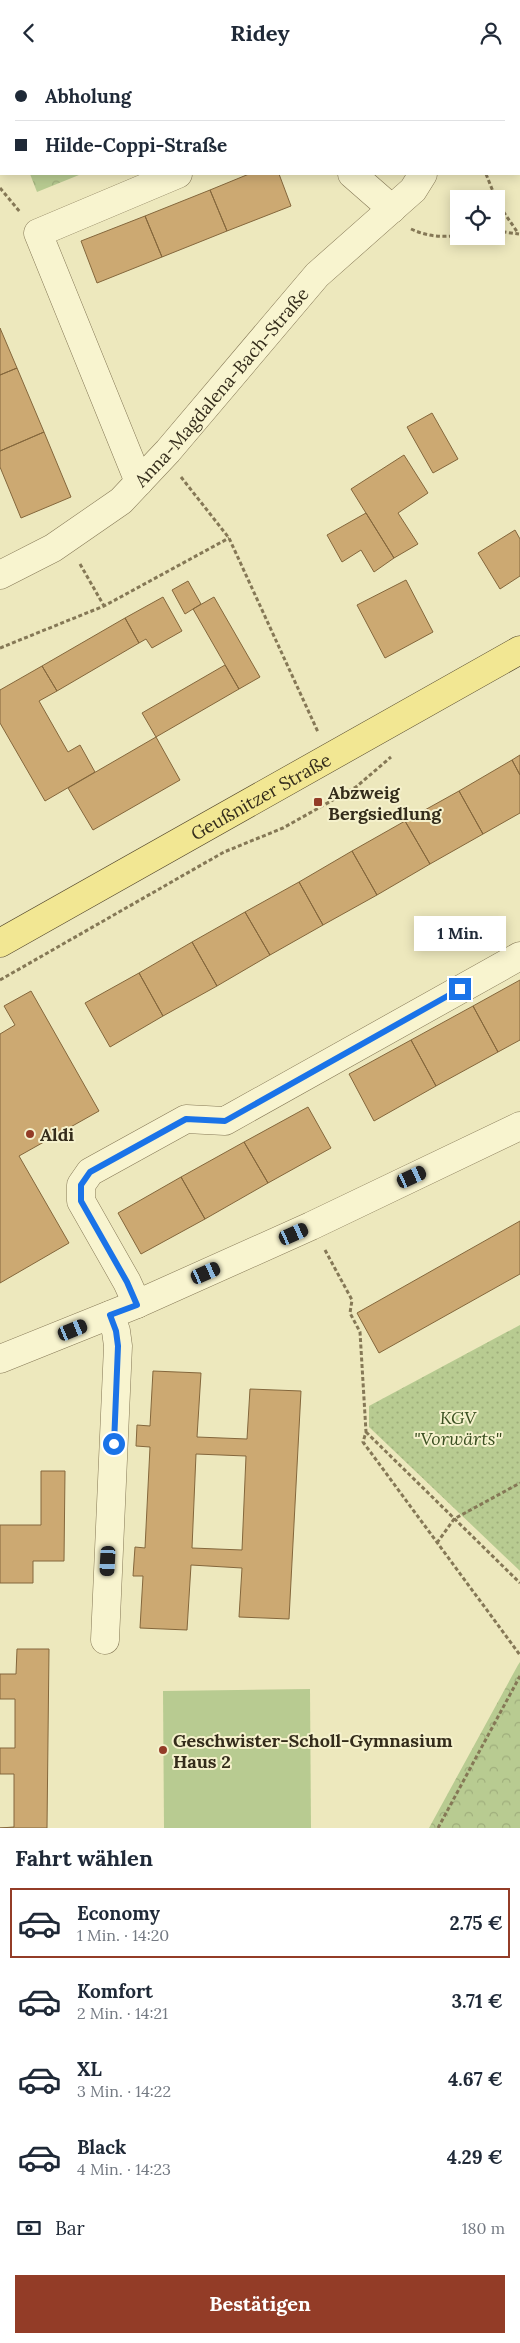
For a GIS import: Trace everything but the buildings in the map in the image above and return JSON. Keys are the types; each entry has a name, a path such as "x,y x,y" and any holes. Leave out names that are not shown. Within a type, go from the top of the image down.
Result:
{"main road":[{"name":"Geußnitzer Straße","path":"0,943 520,650"}],"street":[{"path":"139,482 38,233 176,175"},
{"path":"353,175 392,209"},
{"name":"Anna-Magdalena-Bach-Straße","path":"0,575 53,548 121,501 164,455 318,275 413,190 422,175"},
{"path":"137,1305 127,1282 81,1201 81,1185 90,1172 186,1119 225,1121 520,956"},
{"path":"0,1359 137,1305 311,1226 520,1126"},
{"path":"105,1640 118,1346 116,1331 110,1315"}],"path":[{"path":"486,175 492,190"},
{"path":"392,209 410,228 420,233 436,236 450,235"},
{"path":"505,213 519,233"},
{"path":"505,232 519,233"},
{"path":"164,455 229,538 330,758"},
{"path":"0,648 104,606 229,538"},
{"path":"66,539 104,606"},
{"path":"0,980 224,852 283,828 356,787 393,755"},
{"path":"311,1226 352,1300 350,1313 360,1332 366,1432 362,1442 520,1655"},
{"path":"366,1432 520,1583"},
{"path":"437,1543 454,1519 520,1483"},
{"path":"438,1828 520,1676"}],"green space":[{"path":"30,175 79,175 37,192"},
{"name":"KGV \"Vorwärts\"","path":"520,1325 520,1571 369,1427 369,1406"},
{"path":"520,1662 520,1828 429,1828 518,1665"},
{"path":"310,1689 311,1828 164,1828 163,1691"}],"place":[{"name":"Abzweig Bergsiedlung","path":"318,802"},
{"name":"Aldi","path":"30,1134"},
{"name":"Geschwister-Scholl-Gymnasium Haus 2","path":"163,1750"}],"route":[{"path":"114,1444 118,1346 116,1331 110,1315 137,1305 127,1282 81,1201 81,1185 90,1172 186,1119 225,1121 460,989"}]}
